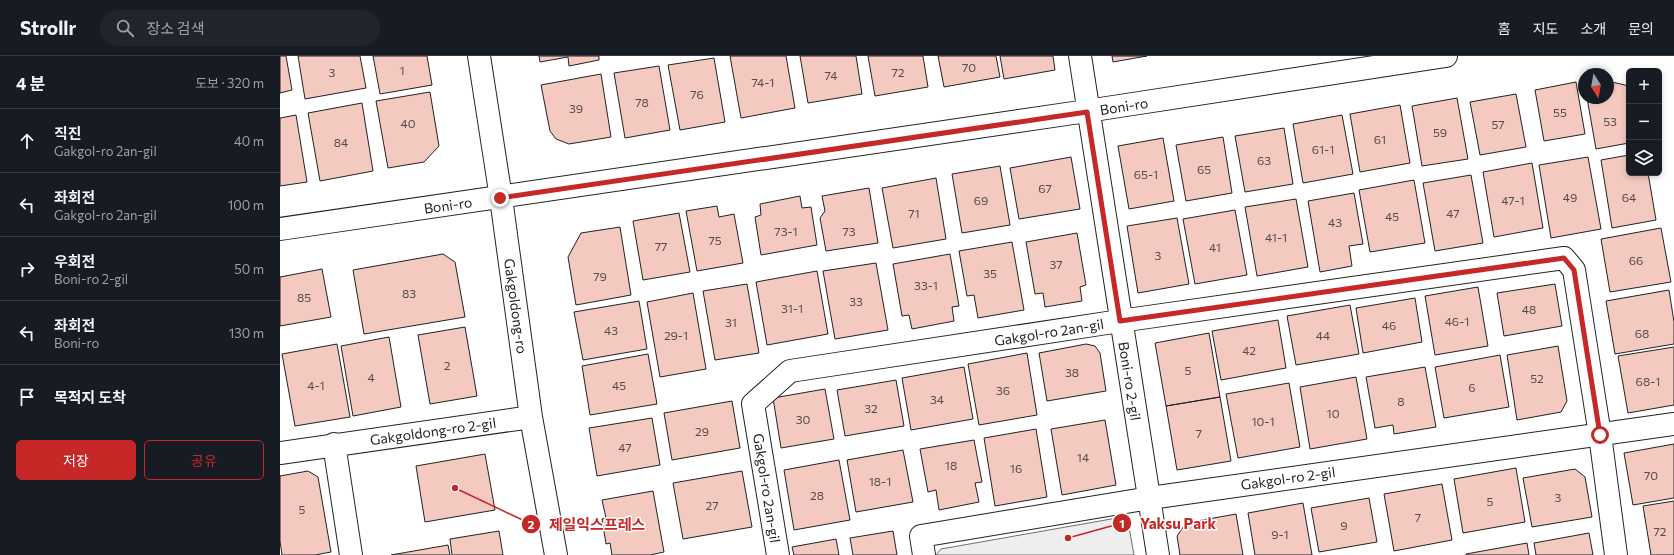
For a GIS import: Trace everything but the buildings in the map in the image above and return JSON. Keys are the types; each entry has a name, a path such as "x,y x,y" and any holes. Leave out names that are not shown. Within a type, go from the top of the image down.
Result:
{"street":[{"name":"Gakgoldong-ro","path":"478,56 531,417 556,555"},
{"name":"Boni-ro 2-gil","path":"1080,56 1087,112 1158,555"},
{"name":"Boni-ro","path":"280,229 1087,112 1446,56"},
{"name":"Gakgol-ro 2an-gil","path":"778,555 753,404 790,371 1120,321 1564,258 1574,270 1600,435 1616,555"},
{"name":"Gakgoldong-ro 2-gil","path":"280,453 334,444 531,417"},
{"name":"Gakgol-ro 2-gil","path":"924,555 921,536 1150,498 1674,424"},
{"path":"334,444 351,555"}],"shaded area":[{"path":"1117,518 1129,527 1134,555 936,555 941,549"}],"place":[{"name":"제일익스프레스","path":"455,488"},
{"name":"Yaksu Park","path":"1068,538"}],"route":[{"path":"500,198 1087,112 1120,321 1564,258 1574,270 1600,435"}]}
